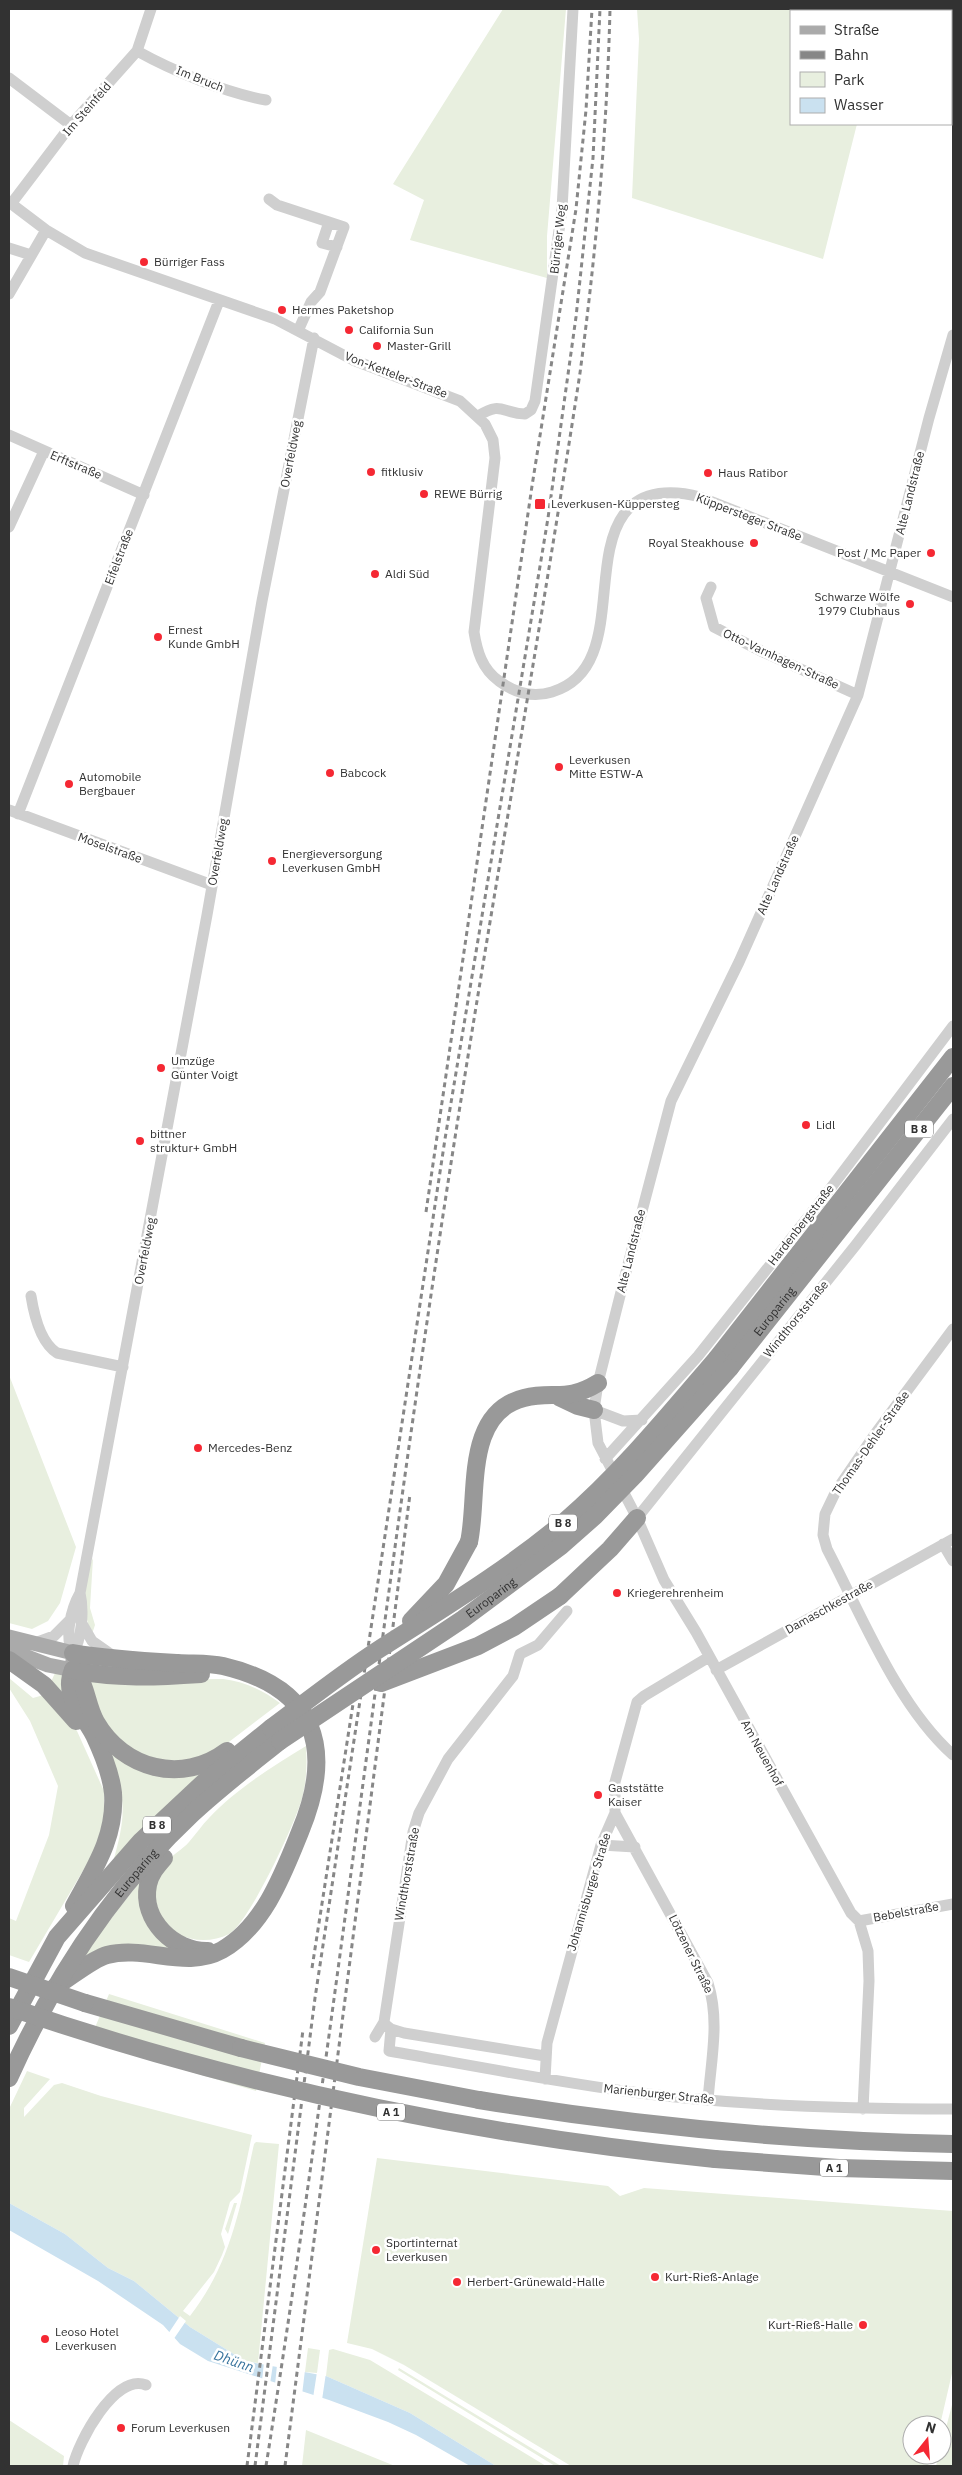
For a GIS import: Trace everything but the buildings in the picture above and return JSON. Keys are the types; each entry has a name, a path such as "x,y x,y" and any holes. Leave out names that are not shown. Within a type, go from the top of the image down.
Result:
{"highway":[{"name":"Europaring","path":"9,2078 56,1986 91,1930 120,1892 190,1816 276,1734 376,1651 480,1585 565,1521 625,1463 724,1363 952,1055"},
{"name":"Europaring","path":"9,2026 57,1937 141,1841 203,1782 276,1734 355,1693 463,1619 568,1540 635,1475 724,1363 953,1086"},
{"path":"376,1651 439,1594 465,1552 473,1524 476,1463 480,1443 493,1419 515,1400 533,1396 559,1397 582,1392 598,1383"},
{"path":"559,1397 578,1406 594,1410"},
{"path":"355,1693 478,1646 564,1604 637,1518"},
{"path":"56,1986 106,1955 132,1952 184,1959 202,1958 220,1951 244,1935 254,1923 285,1868 304,1823 314,1791 318,1765 316,1745 310,1726 300,1708 282,1690 264,1680 222,1666 120,1659 73,1661"},
{"path":"9,1660 44,1685 70,1711 89,1740 96,1744"},
{"path":"73,1661 97,1675 127,1677 222,1674 238,1671"},
{"path":"73,1661 80,1676 88,1705 107,1738 119,1751 148,1766 175,1770 204,1764 215,1760 242,1739 276,1734"},
{"path":"57,1937 96,1868 112,1826 113,1792 111,1780 96,1744 95,1737 75,1706 68,1683 73,1661"},
{"path":"190,1816 178,1842 153,1871 148,1885 148,1903 153,1920 165,1935 182,1945 203,1951 220,1951"},
{"name":"A 1","path":"9,1977 137,2019 241,2048 360,2077 479,2100 621,2122 726,2133 853,2141 953,2144"},
{"name":"A 1","path":"9,2007 84,2032 215,2071 356,2105 499,2132 616,2149 715,2160 839,2168 953,2171"}],"main road":[{"path":"9,1637 34,1643 73,1661"},
{"path":"9,1650 48,1665 73,1661"}],"street":[{"name":"Im Steinfeld","path":"10,203 71,125 137,51 151,9"},
{"name":"Bürriger Weg","path":"478,416 492,407 525,414 531,410 535,401 562,209 574,9"},
{"name":"Im Bruch","path":"137,51 221,88 247,97 266,100"},
{"path":"9,78 71,125"},
{"path":"269,199 277,205 344,227 320,292 311,302 298,331"},
{"name":"Von-Ketteler-Straße","path":"10,203 46,230 85,253 275,319 354,360 450,396 478,416 491,433 495,458 474,617 477,650 490,673 508,688 532,695 550,692"},
{"path":"9,294 46,230"},
{"path":"9,248 31,256"},
{"name":"Eifelstraße","path":"14,812 144,495 219,301"},
{"name":"Overfeldweg","path":"73,1661 78,1645 76,1619 80,1593 212,886 262,601 314,338"},
{"name":"Alte Landstraße","path":"594,1410 598,1383 653,1164 672,1101 740,962 858,695 953,340"},
{"name":"Erftstraße","path":"9,435 144,495"},
{"path":"9,527 44,452"},
{"name":"Küppersteger Straße","path":"550,692 575,679 590,658 600,626 614,532 624,513 648,496 674,491 700,497 953,597"},
{"name":"Otto-Varnhagen-Straße","path":"711,587 706,598 714,627 763,652 858,695"},
{"name":"Moselstraße","path":"14,812 212,886"},
{"name":"Hardenbergstraße","path":"605,1459 698,1356 824,1197 953,1026"},
{"name":"Windthorststraße","path":"637,1518 855,1246 953,1119"},
{"path":"31,1296 44,1338 51,1349 64,1354 123,1367"},
{"name":"Thomas-Dehler-Straße","path":"953,1328 875,1434 836,1491 826,1514 823,1535 827,1549 885,1660 915,1710 935,1738 953,1755"},
{"path":"594,1410 623,1420 642,1420"},
{"name":"Am Neuenhof","path":"594,1410 598,1443 637,1518 664,1580 851,1913 859,1921 868,1951 869,1981 863,2109"},
{"name":"Damaschkestraße","path":"716,1670 948,1542 953,1561"},
{"name":"Windthorststraße","path":"374,2037 388,2026 411,1841 419,1813 448,1759 513,1676 520,1654 538,1645 564,1604"},
{"path":"34,1643 54,1636 76,1619 92,1642 120,1659"},
{"name":"Johannisburger Straße","path":"545,2079 545,2056 601,1845 615,1813 615,1782 637,1702 709,1658"},
{"name":"Lötzener Straße","path":"615,1813 708,1983 713,1999 714,2041 708,2100"},
{"path":"601,1845 635,1847"},
{"name":"Bebelstraße","path":"859,1921 953,1904"},
{"path":"388,2026 545,2056"},
{"name":"Marienburger Straße","path":"388,2026 389,2051 545,2079 632,2092 708,2100 863,2109 953,2110"},
{"path":"73,2466 76,2452 88,2428 119,2390 134,2383 146,2386"}],"green space":[{"path":"503,9 566,9 547,236 547,278 410,240 424,200 393,184"},
{"path":"637,9 855,9 790,10 790,125 857,125 823,259 632,198 639,39"},
{"path":"9,1375 76,1547 60,1603 48,1621 32,1629 9,1623"},
{"path":"93,1558 90,1608 95,1625 92,1634 85,1607 85,1596 87,1576"},
{"path":"55,1673 62,1674 70,1703 50,1684"},
{"path":"9,1678 33,1698 47,1694 77,1731 104,1791 104,1823 97,1847 29,1962 9,1955 9,1918 16,1921 49,1835 58,1786 30,1721 9,1688"},
{"path":"223,1679 253,1687 280,1703 221,1748 197,1760 175,1764 134,1752 107,1726 96,1705 90,1680"},
{"path":"306,1746 306,1778 298,1810 271,1871 238,1926 223,1937 210,1940 197,1940 178,1934 164,1921 156,1903 156,1883 164,1865 186,1845 206,1821 231,1797 267,1770"},
{"path":"114,1751 209,1768 113,1862 123,1808 119,1783 109,1754"},
{"path":"146,1874 144,1907 147,1923 160,1938 171,1945 170,1951 82,1964 87,1949"},
{"path":"109,1994 265,2043 256,2091 89,2042"},
{"path":"27,2071 50,2079 24,2108 24,2117 54,2085 62,2083 101,2096 252,2135 240,2192 230,2202 221,2234 225,2247 214,2272 183,2311 190,2316 204,2296 225,2255 238,2213 254,2144 256,2142 279,2144 258,2363 245,2361 190,2327 134,2281 108,2268 65,2234 9,2203 9,2109"},
{"name":"Kurt-Rieß-Anlage","path":"377,2158 608,2186 620,2196 644,2188 953,2211 953,2369 942,2415 902,2415 902,2465 928,2466 571,2466 404,2365 372,2349 347,2343"},
{"path":"234,2203 237,2203 228,2234 225,2229"},
{"path":"308,2348 320,2350 317,2373 305,2372"},
{"path":"333,2349 370,2360 546,2466 496,2466 410,2413 326,2376 329,2350"},
{"path":"399,2368 561,2466 555,2466 398,2370"},
{"path":"953,2401 953,2466 936,2466 952,2465 952,2415 949,2415"},
{"path":"9,2420 64,2456 63,2466 9,2466"},
{"path":"306,2430 395,2466 302,2466"}],"water":[{"name":"Dhünn","path":"9,2203 65,2234 108,2268 134,2281 190,2327 245,2361 326,2376 410,2413 496,2466 470,2466 416,2435 388,2422 329,2400 208,2361 180,2344 163,2325 98,2281 9,2230"}],"pier":[{"path":"180,2316 186,2321 173,2340 168,2334"},
{"path":"264,2362 273,2364 270,2384 262,2381"},
{"path":"277,2365 305,2370 302,2395 275,2385"},
{"path":"317,2372 326,2373 322,2400 313,2398"}],"railway":[{"path":"426,1212 532,486 576,209 586,110 592,9"},
{"path":"255,2466 315,1998 445,1139 548,518 576,317 593,158 600,9"},
{"path":"266,2466 311,2164 437,1255 580,373 600,191 610,9"},
{"path":"285,2466 410,1494"},
{"path":"312,1968 353,1704"},
{"path":"247,2466 303,2030"}],"place":[{"name":"Bürriger Fass","path":"144,262"},
{"name":"Hermes Paketshop","path":"282,310"},
{"name":"California Sun","path":"349,330"},
{"name":"Master-Grill","path":"377,346"},
{"name":"fitklusiv","path":"371,472"},
{"name":"Haus Ratibor","path":"708,473"},
{"name":"REWE Bürrig","path":"424,494"},
{"name":"Leverkusen-Küppersteg","path":"540,504"},
{"name":"Royal Steakhouse","path":"754,543"},
{"name":"Post / Mc Paper","path":"931,553"},
{"name":"Aldi Süd","path":"375,574"},
{"name":"Schwarze Wölfe 1979 Clubhaus","path":"910,604"},
{"name":"Ernest Kunde GmbH","path":"158,637"},
{"name":"Leverkusen Mitte ESTW-A","path":"559,767"},
{"name":"Babcock","path":"330,773"},
{"name":"Automobile Bergbauer","path":"69,784"},
{"name":"Energieversorgung Leverkusen GmbH","path":"272,861"},
{"name":"Umzüge Günter Voigt","path":"161,1068"},
{"name":"Lidl","path":"806,1125"},
{"name":"bittner struktur+ GmbH","path":"140,1141"},
{"name":"Mercedes-Benz","path":"198,1448"},
{"name":"Kriegerehrenheim","path":"617,1593"},
{"name":"Gaststätte Kaiser","path":"598,1795"},
{"name":"Sportinternat Leverkusen","path":"376,2250"},
{"name":"Kurt-Rieß-Anlage","path":"655,2277"},
{"name":"Herbert-Grünewald-Halle","path":"457,2282"},
{"name":"Kurt-Rieß-Halle","path":"863,2325"},
{"name":"Leoso Hotel Leverkusen","path":"45,2339"},
{"name":"Forum Leverkusen","path":"121,2428"}]}
